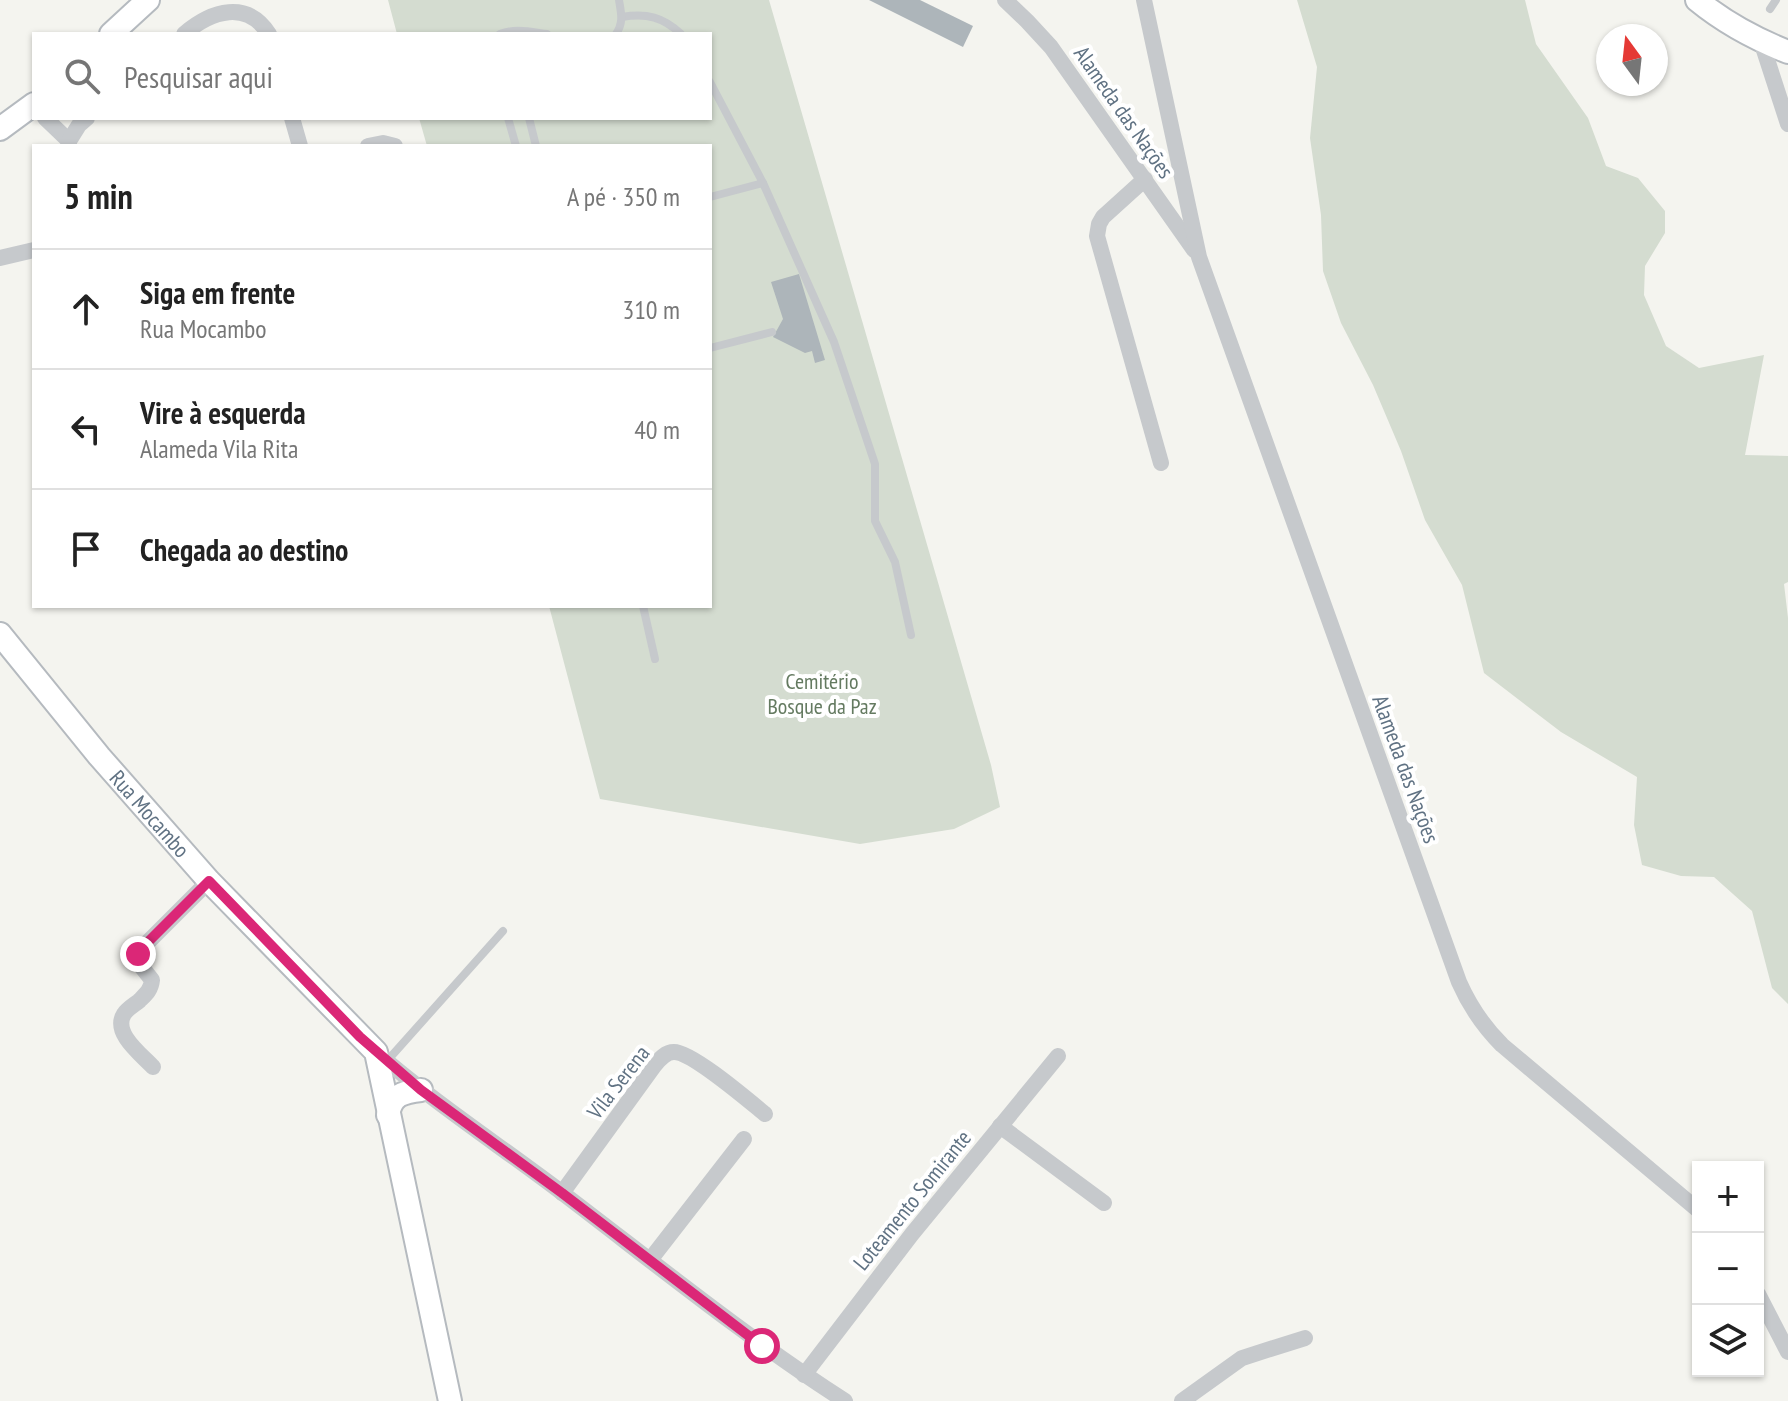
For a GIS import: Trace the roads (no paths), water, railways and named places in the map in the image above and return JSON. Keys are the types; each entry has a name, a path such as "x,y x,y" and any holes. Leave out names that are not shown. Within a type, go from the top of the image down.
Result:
{"main road":[{"path":"113,32 148,0"},
{"path":"1697,0 1719,18 1788,52"},
{"path":"0,129 32,110"},
{"name":"Rua Mocambo","path":"0,634 99,756 209,881 381,1057"},
{"path":"381,1057 388,1115 450,1401"},
{"path":"388,1115 389,1105 397,1096 421,1090"}],"street":[{"name":"Alameda das Nações","path":"1005,0 1051,47 1199,257"},
{"name":"Alameda das Nações","path":"1144,0 1199,257 1470,1006 1502,1045 1692,1205"},
{"path":"186,32 206,16 230,9 254,15 268,32"},
{"path":"1761,41 1788,124"},
{"path":"47,120 68,143 85,120"},
{"path":"293,120 299,144"},
{"path":"1145,179 1103,217 1097,236 1161,463"},
{"path":"0,258 32,250"},
{"path":"153,1067 122,1030 124,1014 153,984 137,961 138,954 209,881"},
{"name":"Vila Serena","path":"562,1193 654,1066 667,1054 680,1053 699,1063 765,1114"},
{"name":"Loteamento Somirante","path":"804,1375 912,1234 1058,1056"},
{"name":"Rua Mocambo","path":"381,1057 762,1346 845,1401"},
{"path":"1000,1126 1104,1203"},
{"path":"650,1260 744,1139"},
{"path":"1764,1305 1788,1352"},
{"path":"1182,1401 1242,1358 1305,1338"}],"lane":[{"path":"617,32 622,17 619,0"},
{"path":"1770,9 1776,0"},
{"path":"622,17 639,14 652,16 664,20 679,32"},
{"path":"507,32 528,32"},
{"path":"712,86 763,183 834,342 875,464 875,521 895,562 911,635"},
{"path":"509,120 515,144"},
{"path":"530,120 536,144"},
{"path":"712,196 763,183"},
{"path":"712,347 772,332"},
{"path":"643,608 655,659"},
{"path":"381,1057 503,931"}],"park label":[{"name":"Cemitério Bosque da Paz","path":"822,694"}]}
